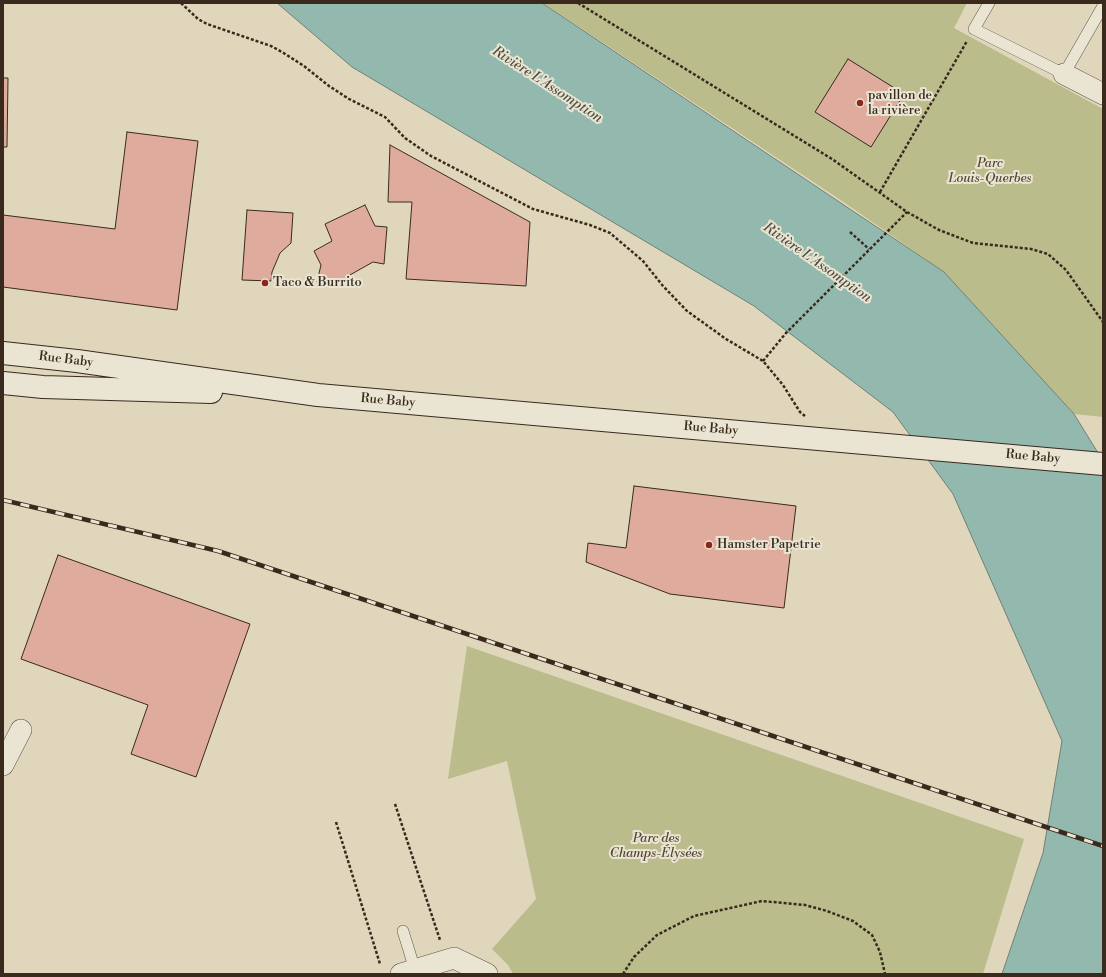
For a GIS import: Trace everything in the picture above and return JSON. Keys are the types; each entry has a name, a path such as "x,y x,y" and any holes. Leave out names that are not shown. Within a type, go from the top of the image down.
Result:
{"main road":[{"name":"Rue Baby","path":"3,353 77,361 318,395 1103,464"},
{"name":"Rue Baby","path":"3,383 43,388 318,395"}],"street":[{"path":"1064,74 1103,94"},
{"path":"3,764 21,730"},
{"path":"408,972 454,958 487,974"}],"lane":[{"path":"989,3 974,29 1064,74 1103,6"},
{"path":"402,931 408,972"}],"path":[{"path":"181,3 198,19 207,24 282,52 335,91 385,117 405,138 430,156 533,209 590,224 610,233 643,261 663,286 687,311 726,339 763,361 783,385 800,412"},
{"path":"578,3 832,159 907,212 939,230 973,243 1031,249 1048,254 1066,270 1103,322"},
{"path":"880,192 974,29"},
{"path":"763,361 786,333 907,212"},
{"path":"850,232 869,249"},
{"path":"395,804 441,945"},
{"path":"336,822 380,964"},
{"path":"622,974 634,957 657,935 694,916 762,901 805,905 827,911 853,921 872,935 880,952 885,974"}],"green space":[{"name":"Parc Louis-Querbes","path":"543,3 967,3 954,28 1103,109 1103,417 1074,414 944,272 845,203"},
{"name":"Parc des Champs-Élysées","path":"467,646 1024,839 983,974 513,974 508,965 492,949 536,899 507,761 448,779"}],"water":[{"name":"Rivière L'Assomption","path":"277,3 542,3 944,272 1074,414 1103,461 1103,974 1002,974 1043,853 1062,741 953,494 893,412 754,306 352,67"}],"building":[{"name":"pavillon de la rivière","path":"848,59 904,94 871,147 815,112"},
{"path":"3,78 8,78 7,147 3,147"},
{"path":"127,132 198,141 177,310 3,287 3,215 115,229"},
{"path":"390,145 530,222 526,286 406,279 412,202 388,202"},
{"path":"365,205 375,226 387,227 384,264 373,262 348,276 347,286 317,282 321,265 314,251 332,241 325,224"},
{"path":"247,210 293,213 291,243 280,253 272,272 271,281 242,280"},
{"name":"Hamster Papetrie","path":"634,486 796,506 784,608 670,594 586,562 588,543 626,548"},
{"path":"58,555 250,624 196,777 131,754 148,705 21,659"}],"railway":[{"path":"3,500 218,551 1103,846"}],"place":[{"name":"pavillon de la rivière","path":"860,103"},
{"name":"Taco & Burrito","path":"265,283"},
{"name":"Hamster Papetrie","path":"709,545"}]}
